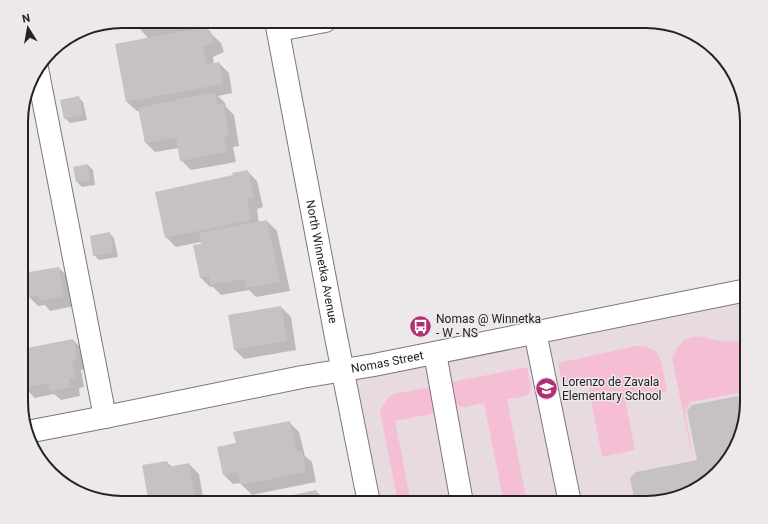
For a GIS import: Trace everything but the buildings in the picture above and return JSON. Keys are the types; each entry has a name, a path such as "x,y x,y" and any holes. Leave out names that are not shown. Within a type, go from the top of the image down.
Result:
{"street":[{"name":"North Winnetka Avenue","path":"277,28 342,370 368,496"},
{"path":"39,79 105,417"},
{"name":"Nomas Street","path":"32,431 294,378 374,365 740,291"},
{"path":"536,332 569,496"},
{"path":"435,352 461,496"}],"shaded area":[{"name":"Lorenzo de Zavala Elementary School","path":"740,291 740,409 735,432 730,444 713,469 693,483 671,493 653,496 368,496 342,370"},
{"path":"698,336 728,342 740,341 740,394 738,393 690,402 685,413 692,450 672,359 677,348 685,339"},
{"path":"636,346 650,348 657,353 662,365 667,391 625,399 635,450 602,457 588,384 563,388 558,363"},
{"path":"527,367 530,387 529,393 522,397 507,399 526,496 503,496 484,403 460,407 456,403 452,382"},
{"path":"430,387 436,413 395,421 410,496 397,496 380,411 388,397 394,394"}],"place":[{"name":"Nomas @ Winnetka - W - NS","path":"420,326"},
{"name":"Lorenzo de Zavala Elementary School","path":"547,389"}]}
